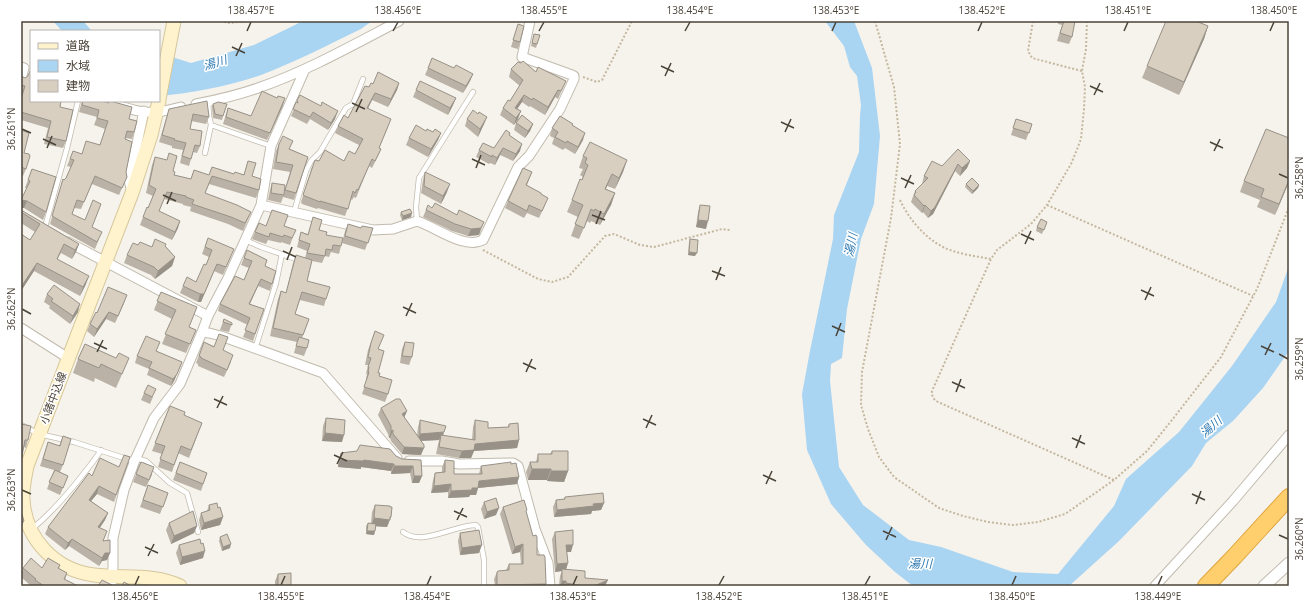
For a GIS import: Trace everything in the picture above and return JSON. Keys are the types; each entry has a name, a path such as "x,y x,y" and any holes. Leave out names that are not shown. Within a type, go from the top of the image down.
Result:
{"highway":[{"path":"1208,584 1289,497"}],"main road":[{"name":"小諸中込線","path":"160,84 174,21"},
{"name":"小諸中込線","path":"155,106 152,135 132,193 27,466 23,497 26,519 30,530 39,545 47,554 67,567 112,582 163,579 180,586"}],"street":[{"path":"115,102 155,106 208,102 258,88 305,69 399,21"},
{"path":"261,205 373,230 393,229 417,221 437,231 472,244 483,240 518,168 529,156 560,109 574,79 574,76 560,70 522,57 530,21"},
{"path":"21,79 25,68"},
{"path":"112,582 115,528 124,490 135,460 154,418 180,384 208,316 228,278 261,205 271,146 305,69"},
{"path":"42,225 57,235 208,316"},
{"path":"21,328 68,358"},
{"path":"202,332 221,336 323,373 398,459 402,461 442,461 459,464 513,463 518,466 535,529 548,563 550,586"},
{"path":"1155,586 1289,435"},
{"path":"1264,586 1289,563"}],"lane":[{"path":"294,212 306,171 311,161 320,152 346,108 352,104 363,79"},
{"path":"417,221 416,207 418,178 473,92"},
{"path":"42,225 67,148 78,102"},
{"path":"205,153 211,125 208,102"},
{"path":"211,125 271,146"},
{"path":"245,240 296,259"},
{"path":"255,349 276,283 282,254"},
{"path":"21,425 39,434 101,450 127,459 139,459 146,461 170,484 187,493 198,532"},
{"path":"30,530 50,514 97,457 101,450"},
{"path":"403,532 412,537 423,537 476,525 478,527 484,560 484,586"}],"path":[{"path":"220,21 230,23 247,21"},
{"path":"574,76 597,82 602,80 632,21"},
{"path":"875,21 894,87 900,144 891,218 862,372 861,404 868,429 879,457 894,477 939,508 988,522 1013,525 1038,522 1065,514 1114,480 1147,451 1221,357 1253,297 1289,207"},
{"path":"1033,21 1028,51 1032,58 1082,71"},
{"path":"1087,21 1086,49 1082,71 1085,86 1081,139 1071,164 1048,205 1031,224 997,250 991,259 932,391 932,396 933,399 1114,480"},
{"path":"900,200 904,209 919,228 943,247 991,259"},
{"path":"1048,205 1253,297"},
{"path":"472,244 538,279 552,282 568,277 605,236 614,234 640,245 654,247 722,229 730,230"}],"water":[{"path":"53,21 83,21 91,30 61,30"},
{"name":"湯川","path":"303,21 372,21 361,29 324,47 261,75 211,88 160,96 160,53 191,63 254,45"},
{"name":"湯川","path":"825,21 854,21 872,68 880,136 874,204 861,239 847,309 842,358 831,364 830,381 839,467 863,505 909,540 941,547 1013,572 1058,574 1114,506 1126,479 1179,432 1232,366 1276,302 1289,266 1289,351 1263,388 1233,421 1206,443 1192,466 1119,541 1069,586 913,586 895,572 866,545 831,504 807,450 802,394 833,239 834,215 859,152 861,105 857,76 850,67 844,46"}],"building":[{"path":"1064,21 1075,21 1072,37 1060,33"},
{"path":"1166,21 1196,21 1208,26 1184,82 1147,66"},
{"path":"518,24 524,26 520,42 513,40"},
{"path":"534,34 540,35 537,44 532,43"},
{"path":"432,58 454,68 456,65 473,74 466,86 428,68"},
{"path":"523,61 536,72 538,67 566,81 561,91 558,90 548,107 533,98 532,100 524,95 515,108 521,111 516,118 503,108 508,100 510,101 523,80 511,69 518,62 521,63"},
{"path":"30,71 30,102 61,102 60,107 73,110 66,141 47,137 51,121 21,112 21,99 25,86 21,85 21,76 25,78 28,76"},
{"path":"378,72 399,83 391,99 375,93 367,108 391,119 379,148 381,149 375,161 372,159 358,190 357,189 355,193 353,191 348,209 320,202 303,195 315,160 319,161 325,150 344,161 349,151 355,154 363,139 338,126 344,115 348,118 365,86 369,87 371,83 373,84"},
{"path":"420,81 456,98 450,108 416,90"},
{"path":"262,91 277,98 278,96 285,98 270,133 226,117 228,108 251,116"},
{"path":"300,95 321,106 322,102 338,111 331,123 313,112 310,117 293,109 296,102 298,103 297,100"},
{"path":"207,101 209,117 193,114 190,129 202,131 200,146 195,145 191,159 182,156 186,143 162,135 169,109"},
{"path":"83,102 114,102 132,107 129,119 137,121 134,132 127,131 125,139 132,142 126,172 127,177 122,188 95,176 84,202 77,200 72,214 85,220 93,200 101,204 92,227 102,232 97,242 52,216 63,179 64,180 66,178 74,160 70,159 73,151 82,154 86,141 100,145 108,121 97,118 99,110 82,105"},
{"path":"218,102 227,104 223,116 215,114 213,104"},
{"path":"473,110 478,114 479,112 487,117 480,129 467,119"},
{"path":"522,115 533,124 528,131 516,123"},
{"path":"560,116 585,133 578,147 555,137 558,132 552,128"},
{"path":"1016,119 1032,124 1029,133 1013,128"},
{"path":"416,125 426,131 427,129 433,132 435,129 441,133 431,149 409,138"},
{"path":"1266,129 1289,138 1289,180 1279,204 1261,197 1264,189 1244,181"},
{"path":"21,130 29,133 24,153 29,154 30,156 26,169 21,167"},
{"path":"506,130 510,133 509,135 522,144 516,154 503,148 497,158 479,150 483,143 494,148"},
{"path":"283,136 293,141 289,149 308,157 296,193 285,190 293,165 276,162 279,144"},
{"path":"590,142 627,160 619,178 612,174 605,189 615,193 604,214 595,209 594,211 591,209 584,228 575,224 583,205 572,200 580,179 582,180 588,165 585,163 587,158 583,156"},
{"path":"958,149 970,161 962,168 958,164 935,207 931,211 914,195 916,192 915,191 928,178 924,176 932,161 942,166"},
{"path":"169,153 177,156 173,171 175,172 174,175 191,179 194,170 209,175 212,167 234,174 235,172 244,175 248,161 256,163 252,176 261,179 259,190 212,176 205,193 251,212 245,223 192,204 194,200 186,196 167,192 159,211 180,221 175,232 143,217 156,189 149,185 155,157 167,160"},
{"path":"523,168 532,172 526,185 548,198 542,211 529,205 527,211 508,201"},
{"path":"32,169 56,177 46,212 27,201 21,200 30,181 28,180"},
{"path":"425,172 450,184 443,196 424,186"},
{"path":"972,178 979,185 973,191 966,184"},
{"path":"272,183 285,185 284,195 271,193"},
{"path":"435,203 457,215 459,210 484,222 481,228 471,229 455,224 426,210 428,205 432,208"},
{"path":"700,205 710,206 708,221 698,220"},
{"path":"410,209 412,213 403,216 401,212"},
{"path":"21,210 79,244 75,250 64,244 57,259 89,276 83,287 37,263 21,287 21,234 30,240 40,224 21,212"},
{"path":"272,210 288,215 284,226 296,230 292,238 270,233 269,237 255,232 259,223 266,226"},
{"path":"313,217 322,220 319,230 327,232 326,235 343,238 341,246 333,245 332,250 326,249 325,256 307,253 310,244 299,240 301,232 308,235"},
{"path":"1041,219 1047,222 1044,230 1037,227"},
{"path":"348,224 361,228 362,226 373,228 368,243 345,236"},
{"path":"208,238 234,249 226,267 217,264 204,294 200,294 183,286 187,277 196,282 204,264 206,265 212,250 205,247"},
{"path":"155,239 166,244 165,246 175,257 158,271 154,267 127,255 133,243 138,245 140,242 152,247"},
{"path":"690,239 698,240 697,253 689,252"},
{"path":"247,250 267,260 265,266 276,271 272,284 261,279 249,304 264,309 255,334 245,330 250,318 220,304 235,276 244,280 252,261 244,258"},
{"path":"296,255 312,260 307,281 330,287 326,299 302,292 295,314 309,319 303,335 273,328 281,291 286,293"},
{"path":"54,285 80,304 73,316 51,301 53,299 47,294"},
{"path":"108,287 127,295 118,316 109,312 97,329 90,324 96,312 97,313"},
{"path":"161,292 197,307 189,327 196,330 190,344 165,334 176,310 157,301"},
{"path":"224,319 232,323 232,325 223,322"},
{"path":"375,331 384,335 378,349 384,351 378,373 380,373 379,376 392,380 388,394 364,387 369,372 368,367 371,358 368,357"},
{"path":"219,334 228,337 223,350 233,355 227,370 199,356 204,342 214,347"},
{"path":"146,336 160,342 156,351 182,362 173,379 149,368 152,362 137,356"},
{"path":"299,337 309,340 307,348 296,346"},
{"path":"405,342 414,343 412,357 402,356"},
{"path":"85,344 116,358 119,353 129,358 122,374 101,364 99,368 78,359"},
{"path":"148,385 156,389 152,397 144,393"},
{"path":"396,399 400,399 407,411 402,414 424,445 424,448 404,447 393,434 393,430 391,431 391,426 381,408"},
{"path":"170,406 185,412 184,415 202,423 191,450 181,446 174,465 160,459 165,446 155,443"},
{"path":"326,418 345,420 344,435 325,433"},
{"path":"420,420 446,426 444,432 420,434"},
{"path":"475,420 488,422 488,428 509,427 509,424 518,423 519,440 475,444 474,450 462,451 439,447 441,435 475,440"},
{"path":"21,424 31,426 28,440 25,440 21,461"},
{"path":"63,436 71,439 63,465 43,459 48,442 60,446"},
{"path":"360,445 390,449 396,456 402,459 421,460 422,476 414,476 413,466 394,466 394,464 364,460 340,460 341,453 357,451"},
{"path":"552,451 568,451 568,471 532,469 530,462 538,462 538,454 552,454"},
{"path":"124,455 130,457 116,495 99,486 89,500 108,513 98,527 107,531 103,541 110,540 110,553 105,553 102,558 72,539 68,543 48,527 89,473 92,476 100,458 119,467"},
{"path":"445,460 454,461 454,474 482,474 481,466 511,462 511,464 516,463 519,477 479,481 478,488 472,488 472,490 451,491 451,484 434,486 435,473 445,472"},
{"path":"141,462 154,467 149,480 136,474"},
{"path":"180,462 207,473 203,484 176,473"},
{"path":"55,470 68,476 63,488 49,482"},
{"path":"148,485 168,493 163,507 143,500"},
{"path":"603,493 604,503 593,504 594,506 557,510 556,500 565,499 565,497"},
{"path":"496,498 499,508 487,512 484,502"},
{"path":"524,500 533,536 536,535 537,537 537,555 544,555 545,557 546,584 497,585 498,571 509,570 509,564 523,564 523,544 515,547 503,507"},
{"path":"217,503 223,517 204,523 201,513 210,510 209,505"},
{"path":"375,505 392,507 390,520 374,518"},
{"path":"21,511 24,521 21,522"},
{"path":"193,511 197,526 174,536 169,523"},
{"path":"368,523 376,524 375,531 367,531"},
{"path":"479,530 482,545 462,548 460,533"},
{"path":"573,530 573,545 566,545 568,563 557,564 555,532"},
{"path":"227,534 231,544 223,547 220,537"},
{"path":"200,539 201,544 203,543 205,551 182,557 179,545"},
{"path":"31,558 42,568 48,558 60,565 58,568 67,573 64,579 78,586 44,586 35,580 36,579 23,568"},
{"path":"562,569 585,571 585,578 608,580 594,586 566,583 566,581 562,581"},
{"path":"291,573 291,586 278,586 278,574"},
{"path":"102,580 114,586 98,586"},
{"path":"124,582 131,586 122,586"}]}
